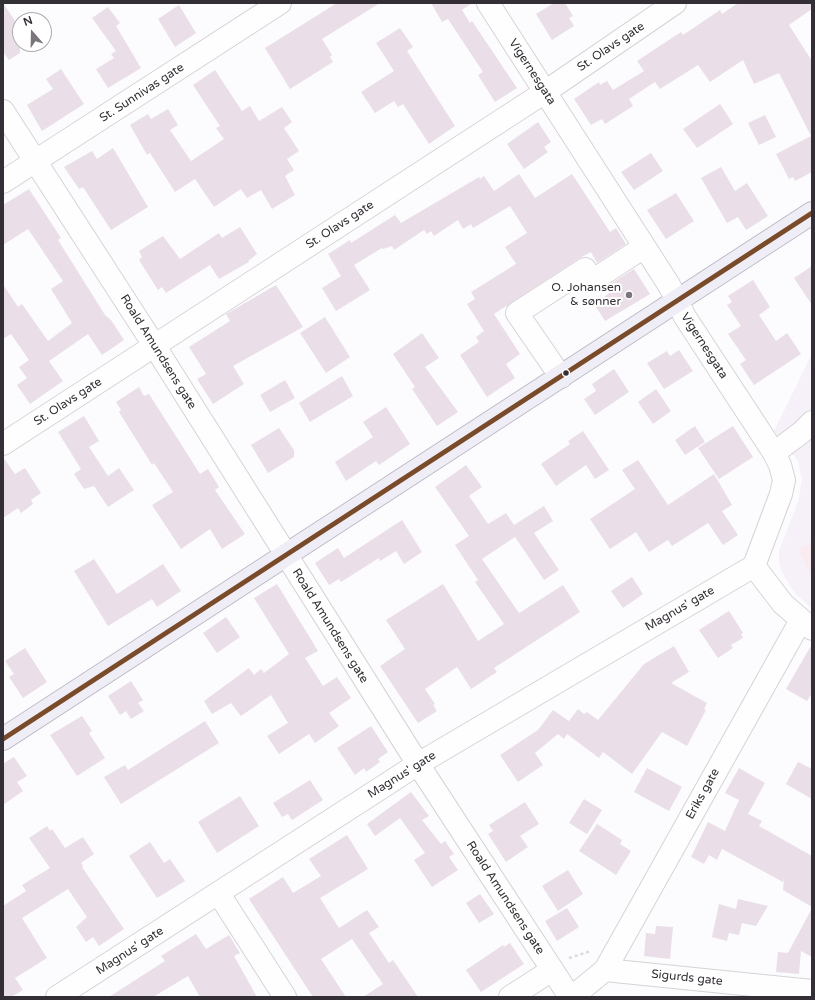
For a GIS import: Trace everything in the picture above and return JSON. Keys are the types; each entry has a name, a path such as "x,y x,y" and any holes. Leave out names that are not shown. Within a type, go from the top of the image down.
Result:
{"main road":[{"path":"3,739 561,377 681,309 812,214"}],"street":[{"name":"St. Sunnivas gate","path":"3,182 280,3"},
{"name":"Vigernesgata","path":"488,3 669,285 681,309 774,452 780,465 784,480 781,494 754,566"},
{"name":"St. Olavs gate","path":"3,444 545,92 675,3"},
{"name":"Roald Amundsens gate","path":"3,111 154,345 418,764 571,997"},
{"path":"561,377 517,313 585,269 592,281 644,248"},
{"path":"774,452 802,432 812,422"},
{"path":"754,566 783,604 806,624"},
{"name":"Magnus' gate","path":"57,997 219,894 418,764 754,566"},
{"name":"Eriks gate","path":"605,970 620,941 806,624"},
{"path":"219,894 285,997"},
{"path":"510,997 551,967"},
{"path":"571,997 605,970"},
{"name":"Sigurds gate","path":"605,970 812,991"}],"path":[{"path":"551,967 620,941"}],"shaded area":[{"path":"812,354 812,609 794,592 784,576 779,564 779,551 798,502 802,480 798,461 774,431"},
{"path":"812,542 812,576 798,550"}],"building":[{"path":"3,3 12,16 12,52 20,53 9,60 3,52"},
{"path":"337,3 380,3 322,39 332,55 330,57 333,62 290,89 265,48"},
{"path":"431,3 472,3 462,10 470,23 472,21 517,88 495,102 478,75 483,72 448,19 442,22"},
{"path":"554,3 565,3 573,16 569,18 574,26 552,40 536,14"},
{"path":"738,3 812,3 812,9 789,25 812,61 812,172 795,181 793,177 789,179 776,154 811,136 779,73 754,84 743,60 710,82 698,65 660,89 655,82 629,99 633,106 605,124 602,119 591,125 574,99 599,82 600,85 607,81 613,90 644,71 637,61 681,32 683,35 720,10 722,14"},
{"path":"179,5 196,33 175,47 158,19"},
{"path":"108,7 120,23 116,26 141,68 108,88 96,69 114,58 111,54 116,51 92,18"},
{"path":"400,28 413,47 407,51 455,126 429,144 403,104 398,107 394,101 375,113 361,92 394,71 376,43"},
{"path":"61,69 84,104 42,131 27,105 53,89 46,79"},
{"path":"215,70 242,111 250,106 259,121 282,107 292,122 284,128 299,151 287,159 294,170 285,176 295,195 272,209 261,190 247,198 241,189 214,207 195,179 175,192 150,153 147,155 130,125 148,114 151,119 168,109 178,125 170,130 191,161 224,139 216,128 220,126 193,85"},
{"path":"720,104 733,124 697,148 683,129"},
{"path":"765,115 776,137 759,145 748,123"},
{"path":"538,122 551,142 544,147 548,152 524,169 507,144"},
{"path":"113,148 148,207 111,230 83,187 79,189 64,167 92,151 97,159"},
{"path":"651,153 663,171 634,190 621,172"},
{"path":"721,167 735,191 747,183 768,216 746,230 738,217 727,223 701,178"},
{"path":"519,174 535,198 572,174 610,232 616,228 626,244 597,263 591,252 494,314 520,354 506,364 515,378 487,397 460,355 479,342 476,337 484,331 467,304 475,299 471,292 516,264 505,247 527,233 510,206 473,228 471,224 463,229 458,220 434,236 431,231 427,234 424,230 394,250 392,246 382,248 354,265 370,290 336,311 322,288 341,276 328,254 350,240 351,243 395,215 401,223 479,177 480,179 484,176 494,191"},
{"path":"29,189 61,238 58,240 105,315 111,320 124,340 102,355 88,334 49,361 63,381 30,404 17,385 27,378 19,367 29,360 11,334 3,339 3,284 18,307 22,304 48,341 72,323 51,289 63,281 28,229 3,245 3,205"},
{"path":"676,193 694,221 666,239 647,210"},
{"path":"240,227 257,254 248,261 249,262 219,279 210,265 166,293 162,287 158,290 139,260 142,257 139,251 163,236 180,259 219,233 222,238"},
{"path":"812,266 812,305 794,278"},
{"path":"634,269 650,294 605,321 594,304 615,289 612,283"},
{"path":"753,280 770,307 759,315 776,341 787,333 801,354 754,385 740,364 746,360 728,334 741,326 727,305 732,302 728,296"},
{"path":"276,285 303,327 233,366 244,384 213,404 197,379 206,374 189,347 230,321 226,314"},
{"path":"325,317 350,357 326,373 300,333"},
{"path":"422,333 439,358 425,367 458,412 437,426 412,389 415,387 393,354"},
{"path":"679,350 693,371 664,389 647,363 667,351 670,356"},
{"path":"614,369 629,392 595,415 584,399 596,391 592,384"},
{"path":"342,376 353,396 310,422 299,403"},
{"path":"285,380 295,398 270,412 260,395"},
{"path":"139,387 144,396 149,394 200,474 208,469 219,487 215,490 245,534 222,549 210,529 181,549 152,505 173,492 154,463 152,465 119,412 121,410 116,402"},
{"path":"656,389 671,411 653,424 638,402"},
{"path":"386,407 410,444 379,465 376,461 346,481 335,462 373,437 363,422"},
{"path":"84,416 99,441 89,447 108,476 119,468 134,490 108,507 94,486 84,489 74,474 81,469 58,432"},
{"path":"695,426 705,442 685,455 675,440"},
{"path":"733,426 753,457 719,479 698,448"},
{"path":"279,428 294,450 294,457 268,473 251,445"},
{"path":"583,431 609,470 595,479 586,465 556,486 541,464 570,444 568,441"},
{"path":"3,457 15,474 25,468 41,493 31,500 33,504 21,513 18,508 3,518"},
{"path":"638,460 668,505 714,474 732,505 722,511 738,535 723,545 708,523 672,546 668,540 649,552 636,532 610,549 590,519 635,489 622,470"},
{"path":"466,465 482,487 469,496 488,524 506,513 514,525 544,506 553,521 534,533 559,570 544,580 515,537 482,559 519,613 563,585 580,612 494,668 497,672 471,689 457,667 425,689 435,704 433,705 437,711 418,723 380,666 405,649 386,620 443,584 478,641 504,624 475,582 478,580 455,545 469,536 435,487"},
{"path":"402,520 422,552 404,564 396,551 380,561 379,558 341,582 339,579 329,585 315,563 338,548 344,558"},
{"path":"94,559 117,594 163,564 181,591 157,607 152,599 108,626 74,571"},
{"path":"632,577 643,594 623,608 611,591"},
{"path":"277,584 318,651 305,658 323,686 337,677 351,698 329,713 339,726 315,743 309,734 279,754 267,736 288,723 271,695 241,716 231,703 212,714 204,701 249,668 254,675 261,669 264,673 289,654 254,598"},
{"path":"729,611 743,633 741,634 743,638 731,645 733,648 718,658 699,630"},
{"path":"226,617 240,637 217,653 203,633"},
{"path":"812,644 812,693 807,701 786,689"},
{"path":"674,646 689,672 671,683 707,703 704,709 706,710 687,746 662,732 632,774 603,752 599,758 567,734 564,739 558,734 535,753 543,765 518,782 500,755 538,730 553,710 569,721 578,709 584,714 587,712 598,720 644,664"},
{"path":"25,648 47,682 23,698 9,677 14,674 5,661"},
{"path":"131,681 143,700 138,703 144,711 131,719 126,711 120,715 108,696"},
{"path":"82,716 92,731 89,733 105,758 77,776 50,735"},
{"path":"205,721 219,743 121,804 104,777 125,765 128,770"},
{"path":"371,726 388,752 378,759 380,762 366,772 364,768 355,775 337,748"},
{"path":"14,757 27,776 17,782 23,791 3,805 3,762 4,763"},
{"path":"798,762 812,769 812,799 786,784"},
{"path":"647,768 682,787 669,811 634,792"},
{"path":"739,768 765,783 748,814 762,821 759,826 812,856 812,907 783,890 784,879 783,882 722,849 717,860 709,855 704,864 691,857 708,822 725,831 739,800 725,793"},
{"path":"310,780 323,800 292,820 288,814 282,817 273,803"},
{"path":"411,792 429,816 422,820 441,844 445,841 454,854 449,857 458,870 432,887 414,860 425,853 400,818 375,836 367,824"},
{"path":"240,796 259,826 217,853 198,822"},
{"path":"584,799 602,810 587,834 569,823"},
{"path":"525,802 539,824 520,836 528,847 506,862 488,834 493,831 489,825"},
{"path":"597,824 622,840 620,844 631,851 616,875 579,851"},
{"path":"47,826 50,831 52,829 65,848 83,837 94,854 81,863 83,866 82,867 124,929 99,946 93,937 86,942 76,927 87,917 68,889 22,918 47,958 15,978 23,990 11,997 3,997 3,906 26,891 22,885 50,868 29,838"},
{"path":"347,835 368,869 320,898 339,928 367,910 379,927 369,933 389,963 393,960 418,997 363,997 383,984 352,939 321,959 346,997 313,997 249,899 283,877 293,893 321,876 309,859"},
{"path":"150,842 164,863 170,859 185,881 157,898 129,856"},
{"path":"568,870 583,894 558,911 542,886"},
{"path":"480,894 494,914 479,923 466,903"},
{"path":"738,899 768,906 756,926 742,923 739,935 729,933 727,941 712,937 719,904 736,909"},
{"path":"567,908 579,927 557,941 545,921"},
{"path":"812,908 812,957 801,951 799,974 776,972 778,952 788,953"},
{"path":"656,926 673,927 670,959 644,956 646,933 655,934"},
{"path":"196,934 206,949 229,935 240,953 234,956 257,997 200,997 188,976 153,997 109,997 165,961 161,956"},
{"path":"510,943 524,964 481,992 466,970 503,945 504,947"}],"transit line":[{"path":"3,739 812,213"}],"place":[{"name":"O. Johansen & sønner","path":"629,295"}]}
